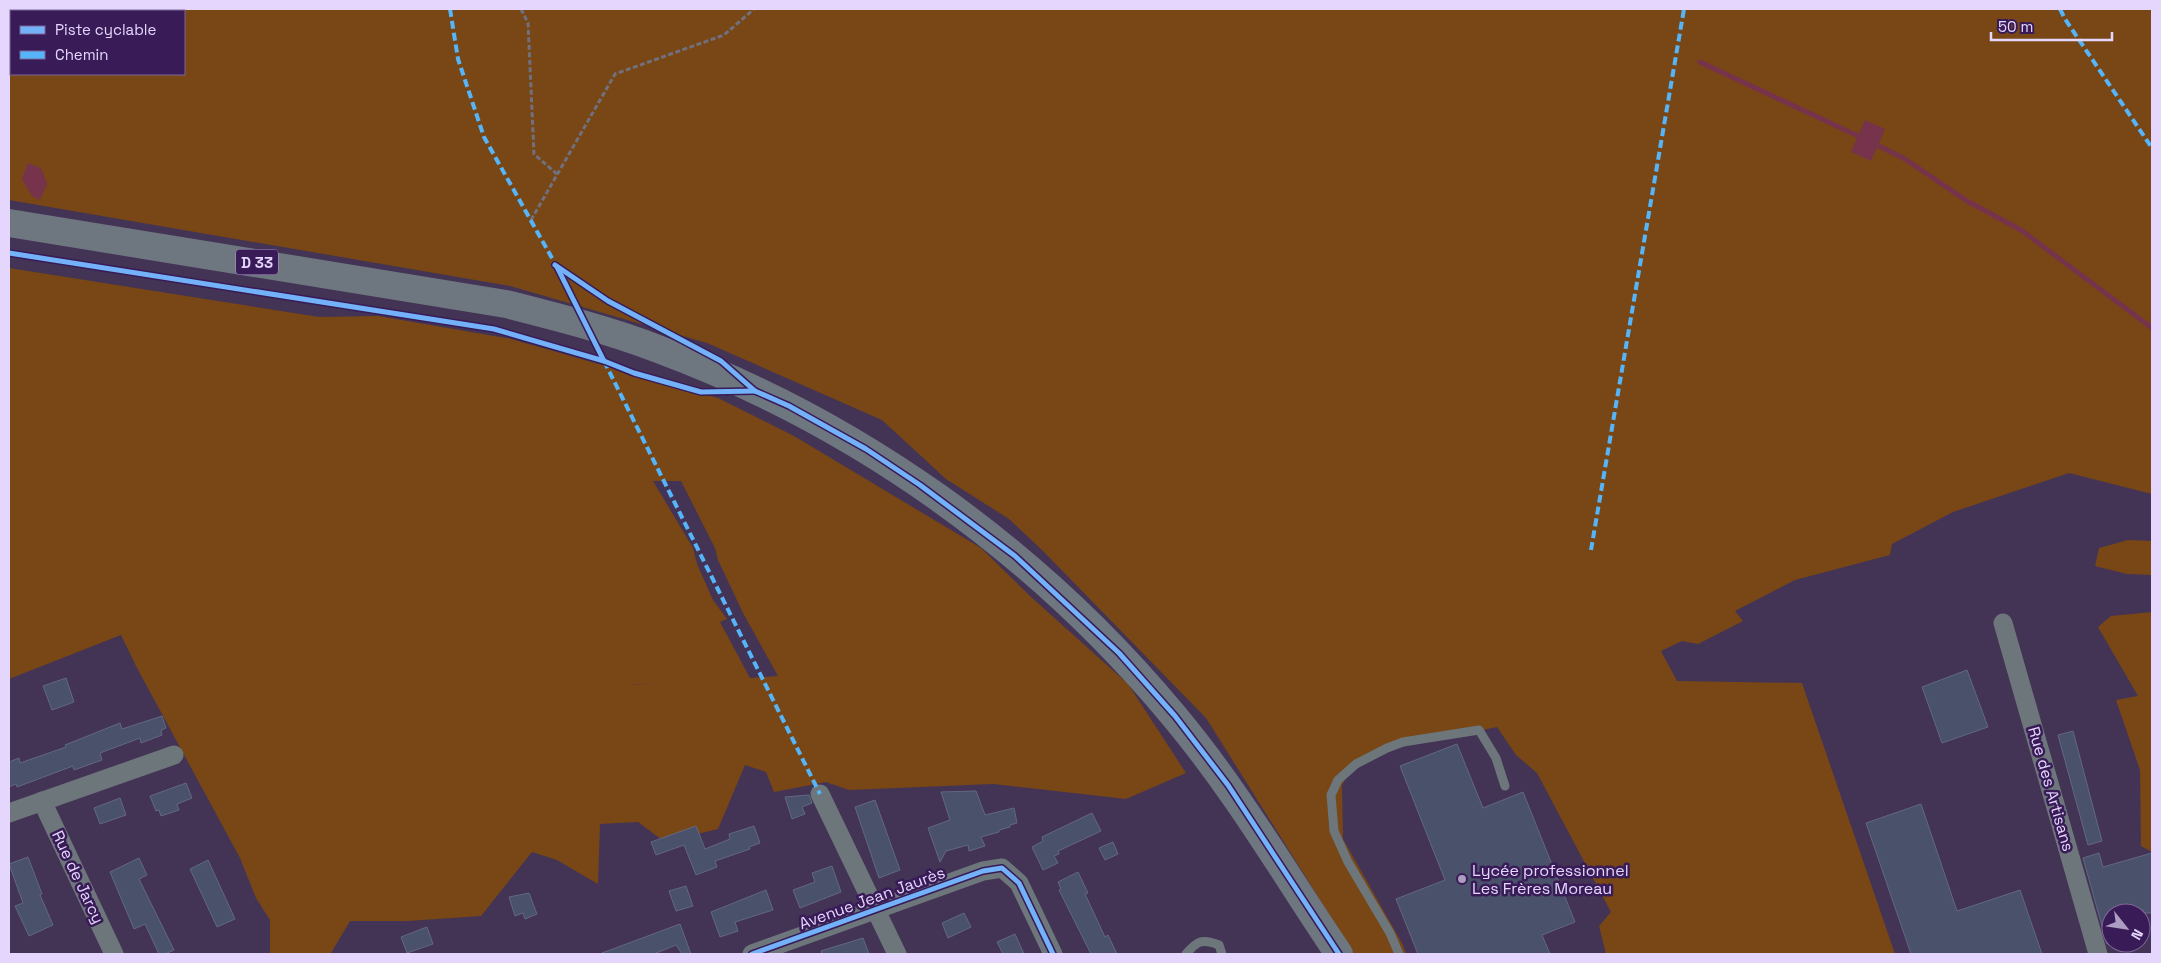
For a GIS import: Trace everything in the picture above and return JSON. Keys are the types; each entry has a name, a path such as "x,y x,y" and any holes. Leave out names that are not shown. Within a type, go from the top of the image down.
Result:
{"main road":[{"name":"D 33","path":"9,222 506,304 576,322 658,348 789,406 866,449 920,484 1015,556 1069,604 1119,653 1175,716 1228,785 1339,954"},
{"name":"D 33","path":"1288,878 1323,954"}],"street":[{"name":"Rue des Artisans","path":"2003,623 2098,954"},
{"path":"9,814 174,755"},
{"path":"820,794 898,954"},
{"name":"Rue de Jarcy","path":"42,801 114,954"},
{"name":"Avenue Jean Jaurès","path":"752,954 983,871 1002,868 1019,883 1053,954"}],"lane":[{"path":"1399,954 1390,932 1348,862 1334,831 1331,795 1338,780 1356,764 1403,742 1478,730 1496,758 1505,786"},
{"path":"1186,954 1196,943 1207,940 1219,945 1222,954"}],"path":[{"path":"521,9 528,22 534,154 558,175"},
{"path":"531,220 615,74 724,35 754,9"}],"shaded area":[{"path":"9,9 2152,9 2152,494 2069,473 1953,512 1892,544 1890,555 1795,580 1735,611 1743,621 1698,644 1682,641 1661,651 1677,681 1802,683 1895,954 1606,954 1599,926 1611,912 1537,773 1516,755 1497,727 1410,745 1357,759 1342,785 1343,839 1403,945 1406,954 1354,954 1206,718 1044,552 1009,519 946,479 882,420 707,343 510,286 9,200"},
{"path":"1865,120 1885,129 1871,161 1851,152"},
{"path":"28,163 41,168 47,184 40,200 32,196 22,179"},
{"path":"9,268 319,317 378,316 511,339 718,398 794,436 981,548 1030,596 1128,684 1186,773 1126,799 993,784 849,790 826,782 774,792 766,772 745,765 718,829 665,842 638,822 600,824 598,884 557,860 532,852 481,916 408,921 350,921 331,953 270,954 270,920 256,898 240,858 121,635 9,679","holes":["653,481 681,481 715,548 718,560 743,613 778,676 750,678 720,622 727,619 713,600 697,564 693,548"]},
{"path":"2128,540 2152,541 2152,575 2127,574 2095,566 2099,548"},
{"path":"2152,612 2152,852 2141,846 2140,770 2116,700 2138,696 2098,627 2111,616"}],"building":[{"path":"1967,670 1988,727 1942,743 1922,687"},
{"path":"66,678 74,702 52,710 43,686"},
{"path":"162,716 166,728 161,730 162,735 141,743 140,738 100,753 102,760 74,770 73,766 17,787 16,784 9,787 9,762 19,758 20,763 66,747 65,745 120,723 122,729"},
{"path":"2073,731 2102,841 2088,845 2058,735"},
{"path":"1457,744 1483,808 1523,792 1575,922 1542,935 1550,954 1418,954 1396,899 1445,880 1400,766"},
{"path":"186,783 192,798 177,804 179,810 161,816 159,810 156,811 150,796"},
{"path":"976,791 985,815 1014,808 1017,823 999,830 999,832 981,837 985,846 969,851 968,845 946,851 940,862 928,828 950,820 941,792"},
{"path":"809,795 812,803 802,807 805,814 792,819 785,797"},
{"path":"120,798 126,815 100,824 94,808"},
{"path":"875,800 900,870 879,878 855,807"},
{"path":"1921,804 1957,911 2020,890 2042,954 1911,954 1866,823"},
{"path":"1092,813 1101,831 1058,851 1059,854 1054,856 1058,863 1043,870 1032,847 1043,841 1042,837"},
{"path":"696,826 705,849 730,839 729,834 754,826 760,843 749,847 750,849 715,861 717,867 696,875 684,845 656,855 651,842"},
{"path":"1113,842 1118,854 1105,860 1099,848"},
{"path":"2099,853 2103,867 2152,853 2152,913 2151,903 2101,903 2101,922 2083,858"},
{"path":"28,857 42,894 40,895 53,925 29,936 15,906 23,903 9,864"},
{"path":"139,858 147,875 139,879 174,950 165,954 159,954 145,924 134,929 110,872"},
{"path":"208,860 235,919 217,927 190,869"},
{"path":"832,866 841,892 800,908 793,890 815,882 812,873"},
{"path":"1078,872 1088,893 1085,894 1105,937 1108,935 1117,954 1091,954 1059,890 1061,889 1058,882"},
{"path":"686,886 693,906 676,911 669,891"},
{"path":"766,890 773,910 735,922 738,931 720,937 711,912"},
{"path":"529,893 537,914 525,919 523,913 515,916 509,897"},
{"path":"964,913 971,927 948,938 942,923"},
{"path":"680,924 691,954 682,954 676,945 654,954 602,954 602,953"},
{"path":"427,927 433,944 407,953 401,937"},
{"path":"1015,934 1024,954 1003,954 997,942"},
{"path":"863,938 869,954 822,954 821,951"}],"waterway":[{"path":"1700,62 1858,136"},
{"path":"1877,145 1905,159 1967,201 2021,230 2152,328"}],"marked path":[{"path":"450,9 458,59 484,137 557,267"},
{"path":"1591,550 1684,9"},
{"path":"2060,9 2152,148"},
{"path":"604,361 820,794"}],"cycle path":[{"path":"9,253 494,329 701,392 755,391"},
{"path":"555,265 608,301 721,361 755,391 789,406 866,449 920,485 1015,556 1119,653 1175,716 1228,785 1339,954"},
{"path":"557,267 604,361"},
{"path":"752,954 983,871 1002,868 1019,883 1053,954"}],"place":[{"name":"Lycée professionnel Les Frères Moreau","path":"1462,879"}]}
